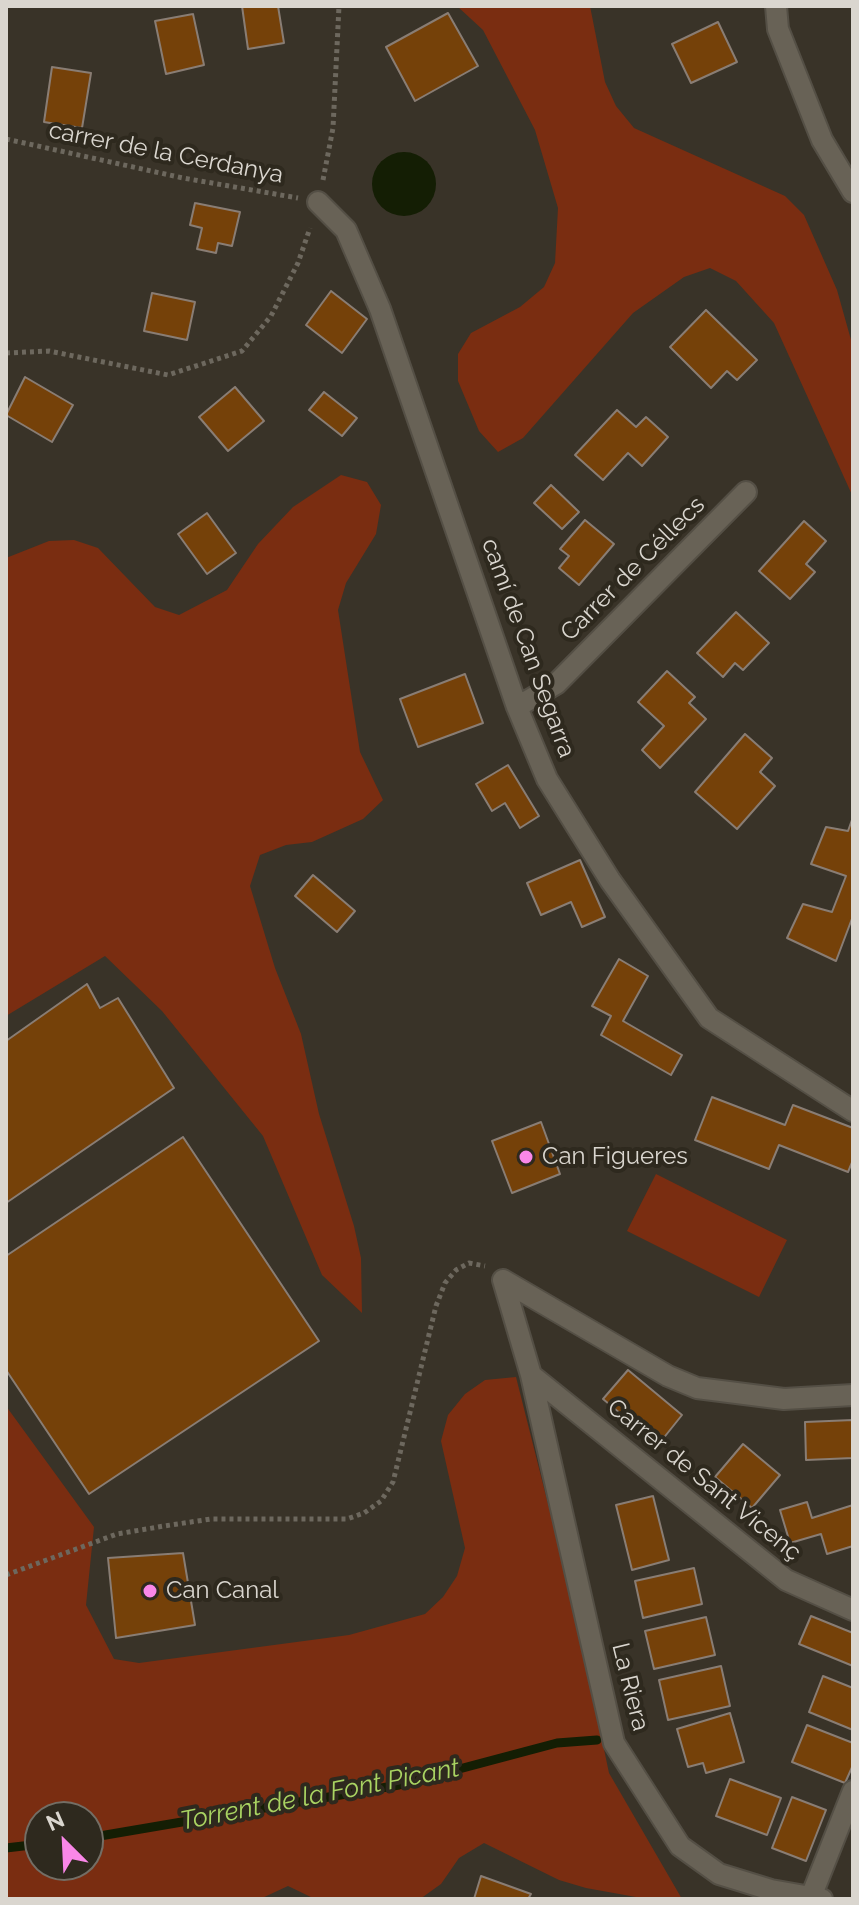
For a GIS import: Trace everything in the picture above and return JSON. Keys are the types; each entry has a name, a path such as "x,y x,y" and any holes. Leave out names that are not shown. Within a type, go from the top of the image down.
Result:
{"street":[{"path":"776,6 778,29 822,140 853,192"},
{"name":"camí de Can Segarra","path":"318,202 346,230 380,309 517,707 547,779 610,880 709,1018 853,1111"},
{"name":"Carrer de Céllecs","path":"517,707 556,684 746,492"},
{"path":"503,1280 668,1376 697,1388 784,1399 853,1395"},
{"name":"La Riera","path":"503,1280 531,1375 614,1743 680,1846 719,1874 771,1890 817,1898"},
{"name":"Carrer de Sant Vicenç","path":"531,1375 786,1580 853,1610"},
{"path":"817,1898 853,1791"},
{"path":"751,1899 771,1890"}],"path":[{"path":"6,353 49,351 168,375 242,351 271,316 298,263 318,202 333,128 339,6"},
{"name":"carrer de la Cerdanya","path":"6,139 183,178 318,202"},
{"path":"6,1575 117,1534 211,1519 347,1519 364,1513 381,1501 393,1482 436,1306 445,1283 456,1270 469,1263 493,1267 503,1280"}],"shaded area":[{"path":"457,6 590,6 605,82 616,106 634,128 785,196 804,215 837,290 853,347 853,497 774,323 736,281 710,268 684,277 633,313 523,438 498,452 479,431 458,381 458,354 471,333 520,307 544,287 555,263 558,208 535,130 483,30"},
{"path":"398,152 410,152 427,161 434,172 434,196 427,207 410,216 398,216 386,211 377,202 372,190 372,178 377,166 386,157"},
{"path":"341,475 367,482 381,505 376,534 346,583 338,610 360,752 383,800 363,819 312,842 286,845 260,855 250,886 275,968 301,1034 319,1114 354,1226 361,1258 362,1313 322,1275 263,1136 162,1011 105,956 6,1016 6,558 49,541 74,540 98,548 155,607 179,615 227,590 258,544 293,507"},
{"path":"656,1174 787,1240 759,1297 627,1231"},
{"path":"516,1377 575,1611 609,1773 682,1899 647,1899 586,1888 559,1880 484,1843 459,1858 441,1884 420,1899 315,1899 288,1886 260,1899 6,1899 6,1406 94,1527 86,1605 114,1659 139,1663 349,1635 425,1614 443,1597 457,1576 465,1548 441,1441 448,1415 465,1394 485,1380"}],"building":[{"path":"242,6 278,6 284,43 248,49"},
{"path":"448,13 478,66 415,101 386,47"},
{"path":"193,14 204,65 166,74 155,21"},
{"path":"718,22 737,62 691,83 672,44"},
{"path":"52,67 91,73 82,128 44,122"},
{"path":"195,203 240,212 232,246 218,243 216,253 197,249 202,228 190,225"},
{"path":"331,291 367,319 342,353 306,325"},
{"path":"152,293 195,302 187,340 144,331"},
{"path":"706,310 757,360 737,380 727,371 711,388 670,347"},
{"path":"25,377 73,405 52,442 6,415"},
{"path":"235,387 264,421 228,451 199,417"},
{"path":"324,392 357,418 342,436 309,410"},
{"path":"617,410 636,427 646,417 668,437 642,466 628,453 603,480 575,455"},
{"path":"551,485 579,512 562,529 534,503"},
{"path":"207,513 236,553 207,574 178,534"},
{"path":"585,520 614,544 579,585 559,568 569,556 560,549"},
{"path":"804,521 826,541 806,564 815,572 790,599 759,571"},
{"path":"736,612 769,643 743,670 735,663 723,677 697,653"},
{"path":"667,671 695,697 689,703 706,719 660,768 642,750 664,726 638,702"},
{"path":"465,674 483,723 418,747 400,699"},
{"path":"745,734 772,758 760,772 775,786 737,829 695,792"},
{"path":"508,765 539,816 520,828 505,803 492,811 476,784"},
{"path":"853,817 853,916 836,961 787,938 803,904 832,912 846,876 811,864 826,827 848,831"},
{"path":"580,860 605,917 582,927 571,902 541,915 527,883"},
{"path":"313,875 355,911 337,932 295,896"},
{"path":"619,959 648,976 623,1021 682,1055 671,1075 601,1035 611,1016 592,1006"},
{"path":"87,984 100,1008 118,998 174,1088 6,1203 6,1041"},
{"path":"712,1097 785,1125 793,1105 853,1128 853,1160 848,1172 779,1145 769,1169 695,1140"},
{"name":"Can Figueres","path":"541,1122 560,1174 512,1193 492,1141"},
{"path":"183,1137 319,1341 89,1494 6,1370 6,1256"},
{"path":"628,1370 682,1415 658,1445 603,1399"},
{"path":"853,1420 853,1458 806,1460 805,1422"},
{"path":"743,1444 780,1475 752,1508 715,1477"},
{"path":"653,1496 669,1560 632,1570 616,1505"},
{"path":"807,1502 812,1518 853,1505 853,1546 827,1554 821,1534 790,1543 780,1510"},
{"name":"Can Canal","path":"183,1553 195,1625 116,1638 108,1558"},
{"path":"694,1568 702,1604 643,1618 635,1581"},
{"path":"811,1616 853,1633 853,1666 799,1644"},
{"path":"706,1617 715,1655 654,1669 645,1631"},
{"path":"721,1666 730,1706 668,1720 659,1680"},
{"path":"823,1676 853,1688 853,1730 809,1712"},
{"path":"730,1713 744,1762 706,1773 703,1763 688,1767 677,1729"},
{"path":"807,1725 853,1743 853,1765 845,1783 792,1762"},
{"path":"730,1779 781,1798 767,1835 716,1816"},
{"path":"792,1797 826,1810 806,1861 772,1848"},
{"path":"481,1876 531,1894 528,1899 474,1899"}],"waterway":[{"name":"Torrent de la Font Picant","path":"104,1835 399,1785 557,1743 597,1740"},
{"name":"Torrent de la Font Picant","path":"6,1848 24,1846"}],"place":[{"name":"Can Figueres","path":"526,1157"},
{"name":"Can Canal","path":"150,1591"}]}
